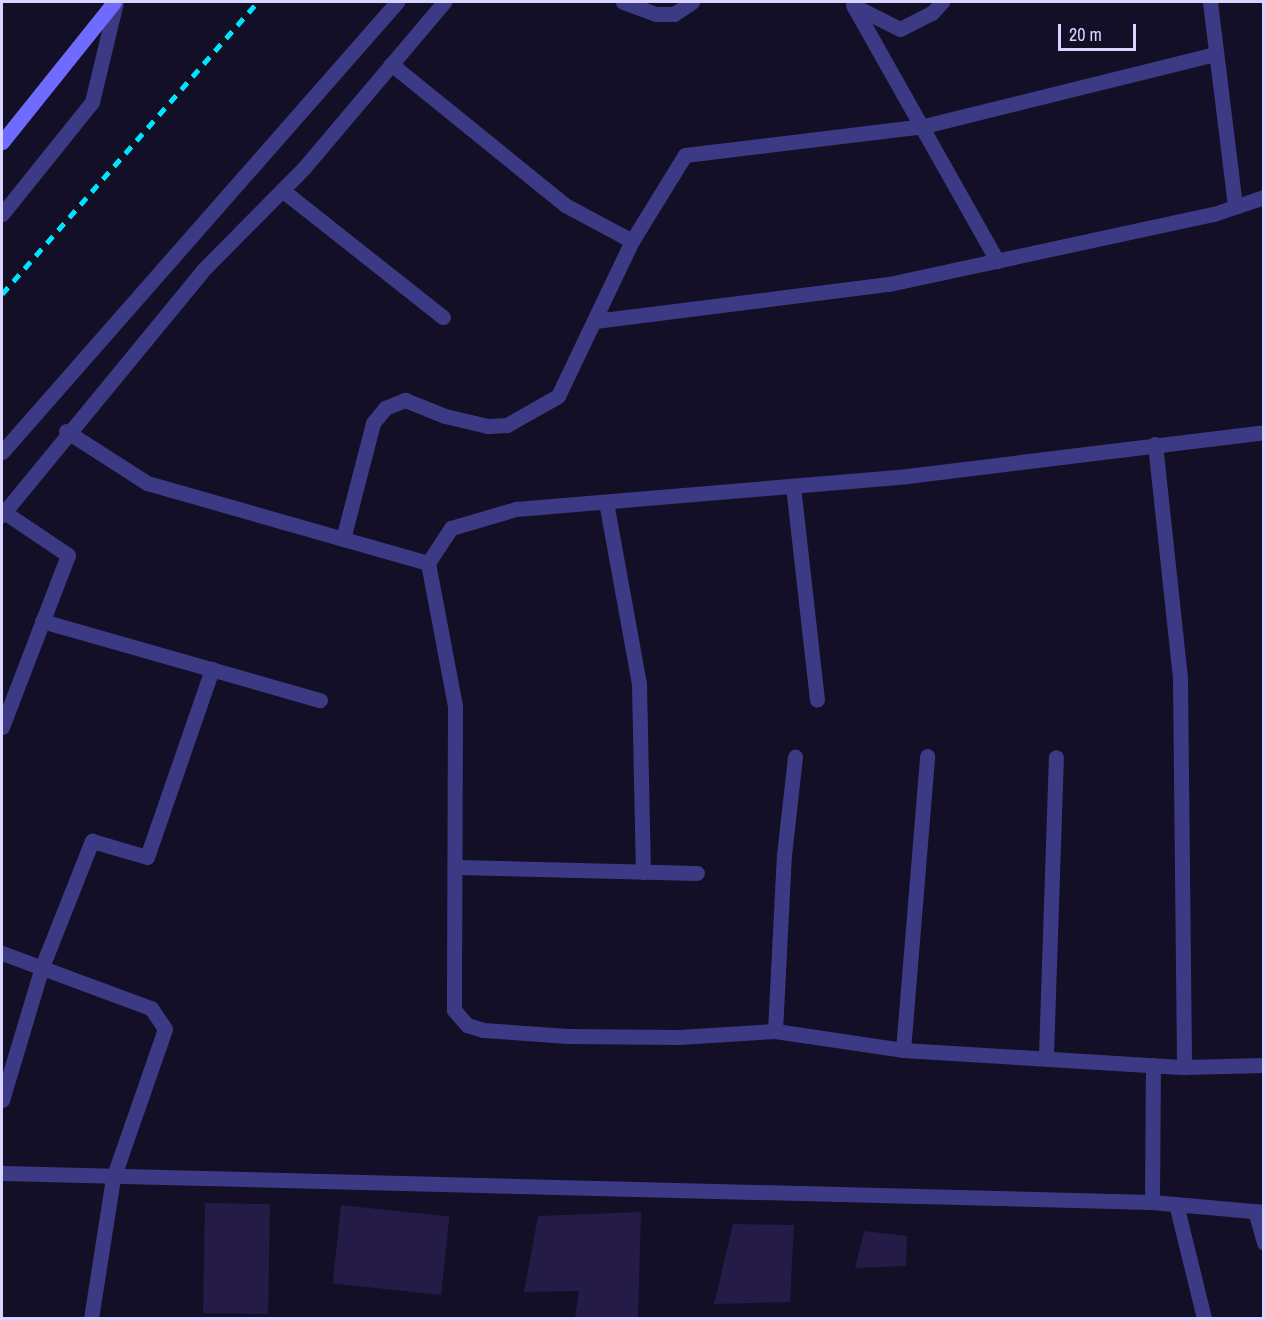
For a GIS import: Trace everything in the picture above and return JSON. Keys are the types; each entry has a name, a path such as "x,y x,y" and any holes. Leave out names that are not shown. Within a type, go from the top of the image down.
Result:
{"main road":[{"path":"2,142 115,2"}],"street":[{"path":"2,214 92,102 115,2"},
{"path":"2,452 397,2"},
{"path":"2,727 68,555 3,513 66,431 203,270 282,190 444,2"},
{"path":"623,2 656,14 674,14 692,2"},
{"path":"851,3 900,29 932,13 942,2"},
{"path":"1210,2 1235,206"},
{"path":"851,3 924,126 997,261"},
{"path":"343,539 372,423 385,408 405,400 445,416 488,426 507,425 558,396 632,241 685,155 924,126 1216,54"},
{"path":"391,64 565,205 632,241"},
{"path":"282,190 443,317"},
{"path":"595,321 888,284 1235,206 1263,197"},
{"path":"66,431 147,483 428,563"},
{"path":"1263,432 793,486 516,509 451,528 428,563 455,706 454,1010 467,1025 483,1030 568,1036 679,1037 775,1031 903,1050 1046,1055 1184,1067 1263,1065"},
{"path":"1155,444 1180,679 1184,1067"},
{"path":"793,486 818,700"},
{"path":"606,502 639,684 642,872"},
{"path":"42,621 320,700"},
{"path":"2,1100 42,967 92,841 147,857 212,669"},
{"path":"903,1050 927,756"},
{"path":"775,1031 784,855 795,757"},
{"path":"1046,1055 1056,757"},
{"path":"455,867 697,873"},
{"path":"2,952 151,1008 165,1029 113,1178 91,1318"},
{"path":"1152,1202 1153,1065"},
{"path":"2,1173 113,1178 1152,1202 1259,1212 1263,1243"},
{"path":"1176,1204 1204,1318"}],"building":[{"path":"205,1203 270,1204 268,1314 203,1313"},
{"path":"341,1205 449,1216 441,1295 333,1284"},
{"path":"641,1212 638,1318 575,1318 579,1291 524,1292 538,1216"},
{"path":"733,1224 794,1225 790,1302 714,1304"},
{"path":"864,1231 907,1236 906,1266 855,1268"}],"railway":[{"path":"2,294 258,2"}]}
